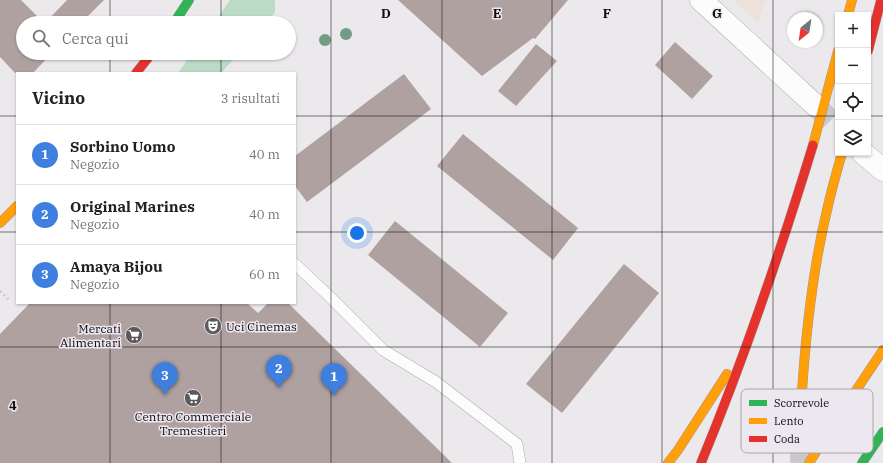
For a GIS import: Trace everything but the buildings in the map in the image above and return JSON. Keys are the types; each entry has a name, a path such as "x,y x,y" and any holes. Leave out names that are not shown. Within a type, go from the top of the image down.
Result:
{"main road":[{"path":"179,16 189,0"},
{"path":"849,12 852,0"},
{"path":"869,48 881,0"},
{"path":"137,72 146,60"},
{"path":"701,463 761,308 813,145 835,62"},
{"path":"802,389 805,344 824,222 841,156"},
{"path":"0,223 16,207"},
{"path":"668,463 748,343"},
{"path":"857,389 883,350"},
{"path":"873,447 883,432"},
{"path":"809,463 815,453"},
{"path":"862,463 869,453"}],"street":[{"path":"701,0 815,106"},
{"path":"867,156 883,170"}],"lane":[{"path":"296,265 384,350 436,382 517,444 520,463"}],"path":[{"path":"0,291 9,300"}],"shaded area":[{"path":"733,0 766,0 758,23"}],"green space":[{"path":"230,0 275,1 275,12 272,16 219,16"},
{"path":"187,60 233,60 222,72 179,72"}],"tunnel":[{"path":"815,105 835,125"},
{"path":"801,453 801,463"}],"traffic: fast":[{"path":"179,16 189,0"},
{"path":"873,447 883,432"},
{"path":"862,463 869,453"}],"traffic: slow":[{"path":"849,12 852,0"},
{"path":"813,145 835,62"},
{"path":"802,389 814,275 831,193 841,156"},
{"path":"0,223 16,207"},
{"path":"857,389 883,350"},
{"path":"668,463 727,374"},
{"path":"809,463 815,453"}],"traffic: jam":[{"path":"869,48 881,0"},
{"path":"137,72 146,60"},
{"path":"701,463 761,306 813,145"}],"place":[{"name":"Uci Cinemas","path":"213,326"},
{"name":"Mercati Alimentari","path":"134,335"},
{"name":"Original Marines","path":"279,388"},
{"name":"Amaya Bijou","path":"165,395"},
{"name":"Sorbino Uomo","path":"334,396"},
{"name":"Centro Commerciale Tremestieri","path":"193,398"}]}
